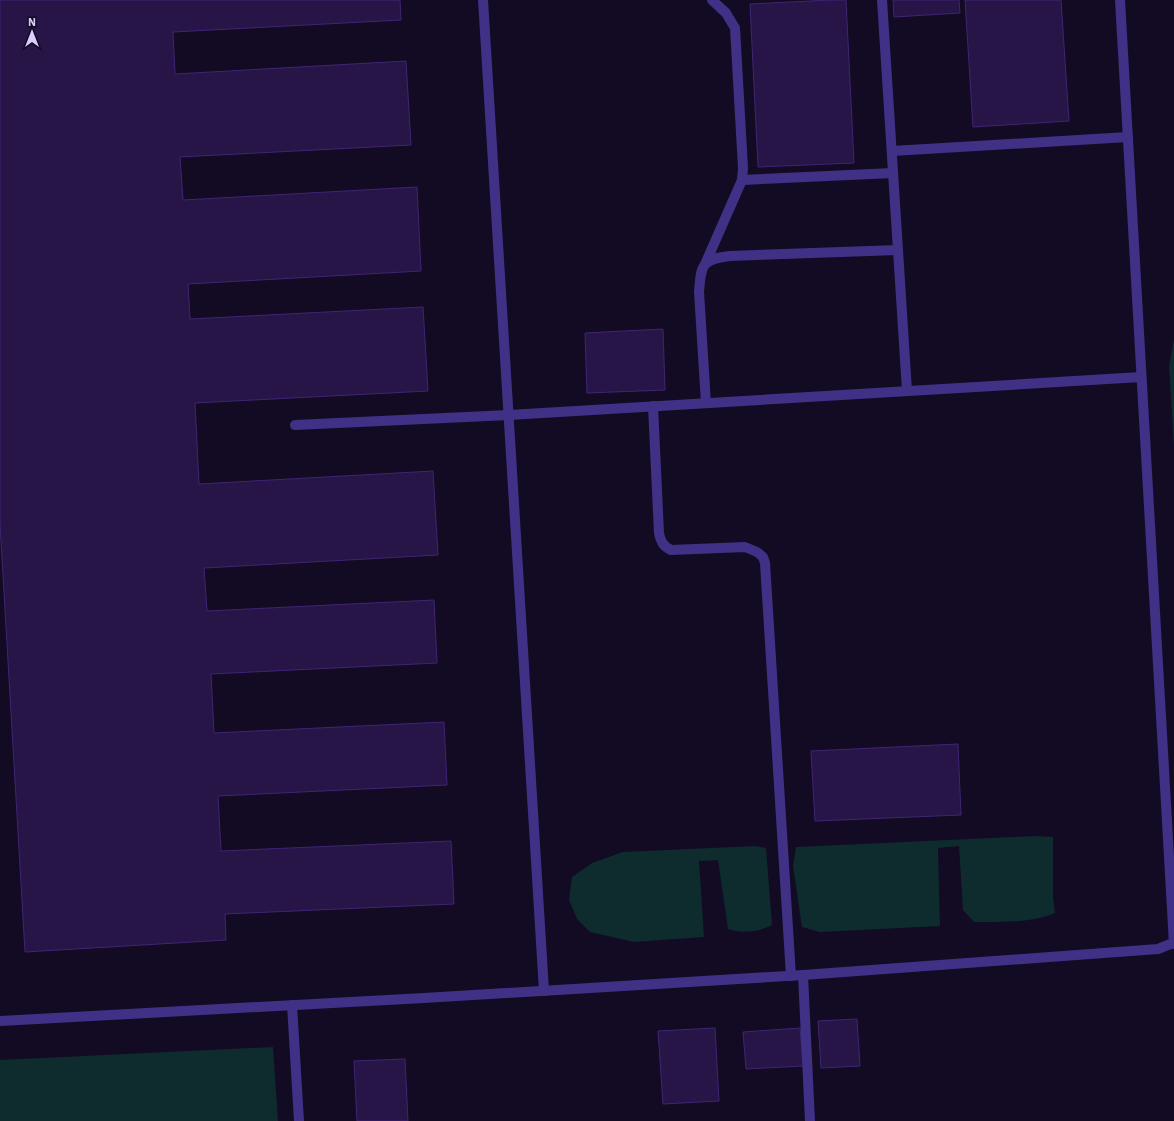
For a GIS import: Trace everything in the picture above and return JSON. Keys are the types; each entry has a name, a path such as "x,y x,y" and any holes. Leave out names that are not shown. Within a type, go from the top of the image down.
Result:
{"lane":[{"path":"483,0 544,991"},
{"path":"706,403 699,292 700,274 742,180 743,168 735,28 726,13 712,0"},
{"path":"882,0 907,391"},
{"path":"0,1021 791,976 1158,949 1174,944 1120,0"},
{"path":"892,151 1128,138"},
{"path":"742,180 893,173"},
{"path":"706,262 716,257 730,256 898,250"},
{"path":"295,425 509,415 1141,377"},
{"path":"653,406 659,533 661,541 665,547 671,550 679,551 745,547 758,552 763,557 765,563 791,976"},
{"path":"803,975 810,1121"},
{"path":"292,1005 298,1121"}],"green space":[{"path":"1174,339 1174,447 1169,366"},
{"path":"1036,836 1053,837 1053,898 1055,913 1036,919 1004,922 974,922 963,910 959,846 938,848 940,926 820,932 802,927 793,866 796,847"},
{"path":"755,846 766,848 772,925 762,929 745,932 728,929 718,860 699,861 704,937 634,942 590,932 577,919 569,900 572,877 592,863 623,852"},
{"path":"273,1047 278,1121 0,1121 0,1060"}],"building":[{"path":"0,0 400,0 401,20 173,32 175,74 406,61 411,145 180,157 183,200 417,187 421,271 188,284 190,319 423,307 428,391 195,403 199,484 433,471 438,555 204,568 207,611 434,600 437,663 211,674 214,733 444,722 447,785 218,796 221,851 451,841 454,904 225,914 226,940 25,952 0,524"},
{"path":"846,0 854,163 758,167 750,4"},
{"path":"893,0 959,0 960,13 894,17"},
{"path":"965,0 1061,0 1069,121 973,127"},
{"path":"663,329 665,390 587,393 585,333"},
{"path":"958,744 961,815 815,821 811,751"},
{"path":"857,1019 860,1066 821,1068 818,1021"},
{"path":"715,1028 719,1101 663,1104 658,1031"},
{"path":"800,1028 803,1066 746,1069 743,1032"},
{"path":"405,1059 408,1121 357,1121 354,1061"}]}
